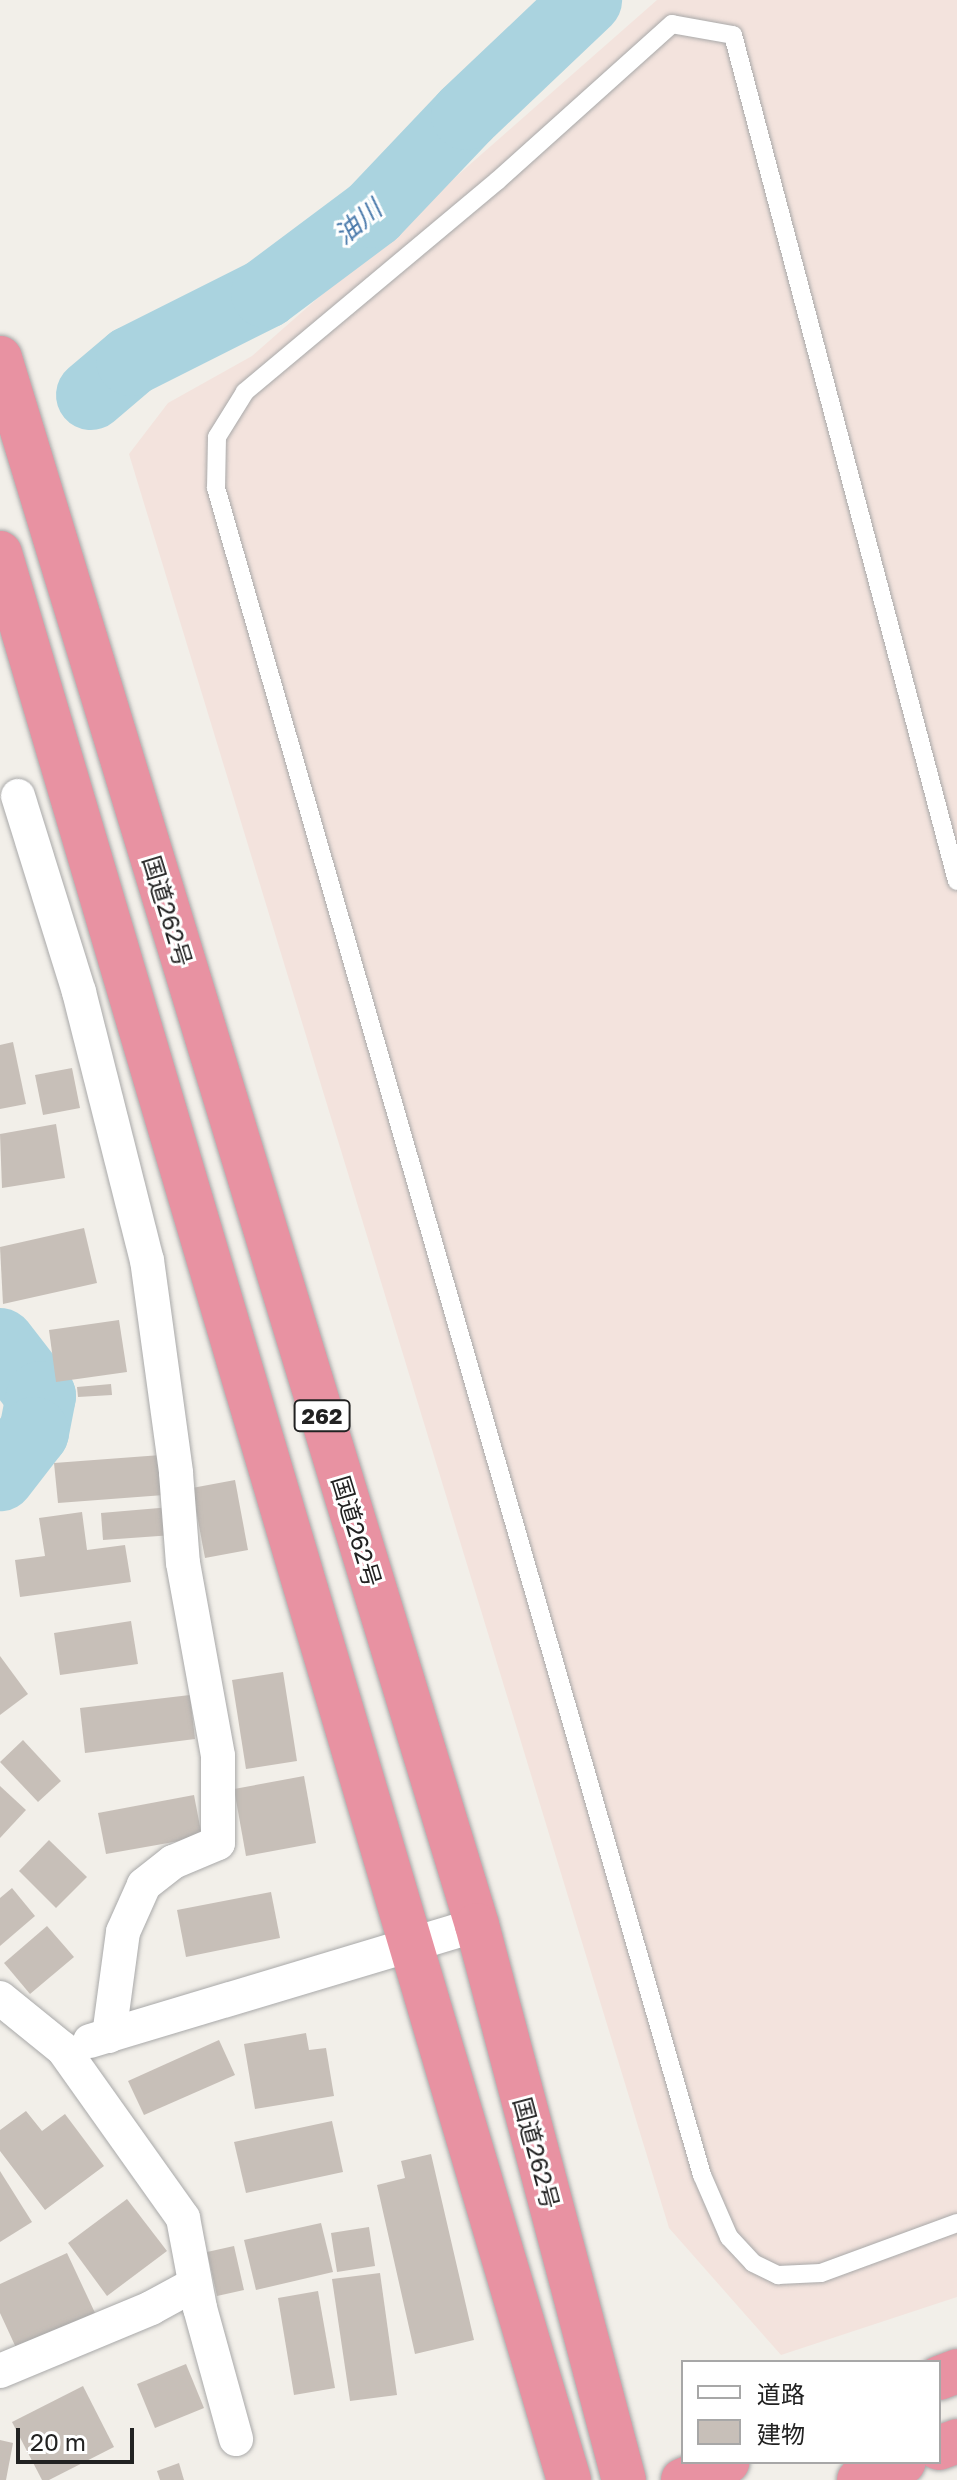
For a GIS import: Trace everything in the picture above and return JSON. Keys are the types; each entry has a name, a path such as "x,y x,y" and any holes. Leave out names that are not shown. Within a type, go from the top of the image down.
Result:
{"highway":[{"name":"国道262号","path":"0,358 477,1925 624,2480"},
{"name":"262","path":"0,553 569,2480"},
{"path":"683,2480 722,2464"},
{"path":"859,2480 899,2464"}],"street":[{"path":"18,796 79,992 147,1260 176,1473 183,1563 218,1756 218,1843 173,1862 144,1885 123,1932 109,2036"},
{"path":"63,2049 477,1925"},
{"path":"0,1998 63,2049 183,2218 195,2284 236,2439"},
{"path":"0,2371 151,2308 195,2284"}],"lane":[{"path":"957,881 733,35 672,24 497,181 245,392 217,437 216,488 702,2175 729,2237 753,2263 778,2275 821,2273 957,2223"}],"shaded area":[{"path":"657,0 957,0 957,2297 781,2355 669,2228 129,454 168,403 252,356"}],"building":[{"path":"13,1042 26,1104 0,1109 0,1045"},
{"path":"72,1068 80,1108 43,1115 35,1075"},
{"path":"56,1124 65,1178 2,1188 0,1134"},
{"path":"84,1228 97,1283 3,1304 0,1247"},
{"path":"119,1320 127,1372 56,1382 49,1330"},
{"path":"111,1384 112,1395 78,1397 77,1387"},
{"path":"161,1455 164,1495 58,1503 54,1463"},
{"path":"235,1480 248,1550 205,1558 192,1488"},
{"path":"171,1507 173,1535 103,1540 101,1513"},
{"path":"82,1512 87,1550 125,1545 131,1582 20,1597 15,1560 45,1556 39,1518"},
{"path":"131,1621 138,1664 60,1675 54,1633"},
{"path":"0,1656 28,1694 0,1715"},
{"path":"283,1672 297,1761 246,1769 232,1680"},
{"path":"190,1695 195,1739 85,1753 80,1708"},
{"path":"23,1740 61,1781 38,1802 0,1762"},
{"path":"304,1776 316,1843 246,1856 234,1789"},
{"path":"0,1786 26,1810 0,1838"},
{"path":"194,1795 202,1837 106,1854 98,1813"},
{"path":"49,1840 87,1877 56,1908 19,1871"},
{"path":"12,1888 35,1916 0,1946 0,1898"},
{"path":"271,1892 280,1938 186,1957 177,1910"},
{"path":"47,1926 74,1957 30,1994 4,1963"},
{"path":"306,2033 309,2050 326,2048 334,2096 255,2109 244,2044"},
{"path":"219,2040 235,2075 144,2115 128,2081"},
{"path":"26,2111 42,2131 65,2114 104,2166 45,2210 0,2151 0,2130"},
{"path":"332,2121 343,2172 246,2193 234,2142"},
{"path":"431,2154 474,2340 415,2354 377,2185 405,2178 401,2161"},
{"path":"0,2171 32,2222 0,2242"},
{"path":"127,2199 167,2251 107,2296 68,2243"},
{"path":"321,2223 333,2272 256,2290 244,2240"},
{"path":"369,2227 375,2266 337,2272 331,2233"},
{"path":"234,2246 244,2290 217,2296 207,2252"},
{"path":"67,2253 96,2315 18,2352 0,2313 0,2284"},
{"path":"380,2273 397,2395 350,2401 332,2279"},
{"path":"318,2291 335,2388 294,2395 278,2298"},
{"path":"186,2364 204,2408 155,2428 137,2384"},
{"path":"83,2386 114,2447 49,2480 42,2480 12,2422"},
{"path":"0,2440 13,2443 6,2480 0,2480"},
{"path":"179,2463 184,2480 160,2480 157,2471"}],"waterway":[{"name":"油川","path":"91,395 131,361 266,293 373,213 466,115 587,0"},
{"name":"油川","path":"0,1343 41,1396 34,1432 0,1476"}]}
